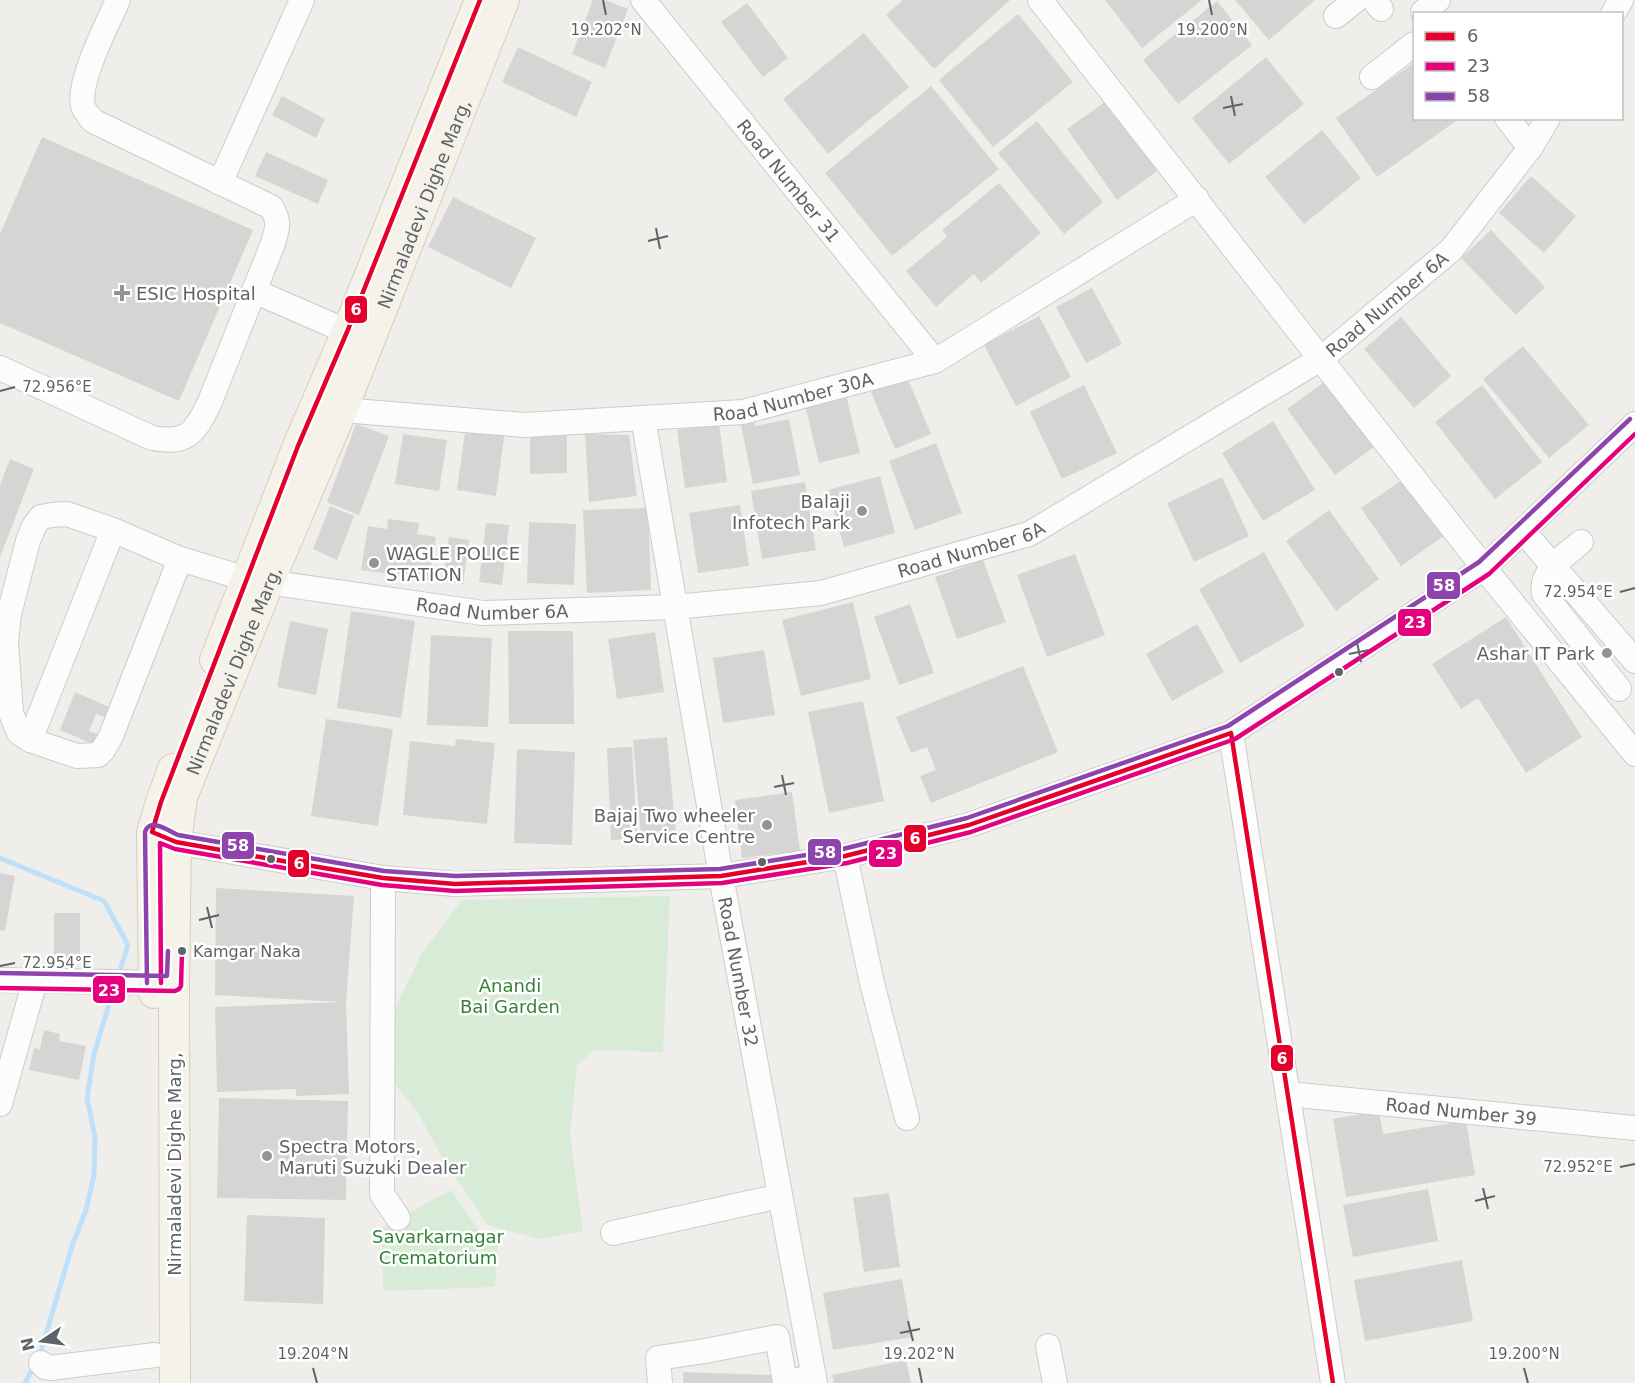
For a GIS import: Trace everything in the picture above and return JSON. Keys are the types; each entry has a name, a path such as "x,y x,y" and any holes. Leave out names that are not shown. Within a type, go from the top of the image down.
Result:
{"main road":[{"name":"Nirmaladevi Dighe Marg,","path":"155,1369 164,983 164,837 161,802 258,581 342,410 358,336 480,0"},
{"name":"Nirmaladevi Dighe Marg,","path":"258,581 298,446 358,336 504,0"},
{"name":"Nirmaladevi Dighe Marg,","path":"164,983 175,1383"}],"street":[{"path":"0,368 152,438 170,441 185,437 199,423 209,404 272,246 278,217 271,207 93,121 83,107 82,93 87,73 117,0"},
{"path":"220,183 302,0"},
{"name":"Road Number 31","path":"643,0 935,361"},
{"path":"1040,0 1484,568 1635,754"},
{"path":"1336,16 1356,0"},
{"path":"1372,77 1413,45"},
{"path":"1509,120 1530,148"},
{"name":"Road Number 6A","path":"30,740 19,733 11,713 6,642 9,614 28,541 34,526 41,517 67,514 113,530 180,559 258,581 483,613 675,606 821,593 1029,534 1322,358 1450,250 1530,148 1547,120"},
{"name":"Road Number 30A","path":"342,410 525,425 743,412 935,361 1197,199"},
{"path":"254,291 358,336"},
{"name":"Road Number 32","path":"642,418 721,876 815,1380"},
{"path":"164,837 383,878 455,884 721,876 844,856 969,825 1231,733 1484,568 1635,424"},
{"path":"113,530 30,740 77,756 98,755 104,750 180,559"},
{"path":"1523,531 1635,661"},
{"path":"1581,542 1553,566 1542,585 1545,594 1619,689"},
{"path":"1231,733 1333,1383"},
{"path":"844,856 872,984 907,1118"},
{"path":"383,878 382,1194 398,1218"},
{"path":"0,980 164,983"},
{"path":"0,1104 35,981"},
{"name":"Road Number 39","path":"1288,1094 1635,1128"},
{"path":"613,1233 780,1196"},
{"path":"660,1383 658,1358 777,1337 785,1382 815,1380"},
{"path":"1048,1346 1055,1383"},
{"path":"41,1363 50,1368 155,1369"}],"green space":[{"name":"Anandi Bai Garden","path":"670,896 663,1052 593,1050 577,1066 570,1135 583,1231 540,1239 488,1225 442,1157 418,1113 394,1083 389,1021 422,953 462,900"},
{"name":"Savarkarnagar Crematorium","path":"451,1190 481,1234 498,1240 495,1287 383,1291 382,1228"}],"building":[{"path":"593,0 605,0 628,9 605,68 572,54"},
{"path":"903,0 1010,0 934,69 886,15"},
{"path":"1105,0 1202,0 1142,48"},
{"path":"1235,0 1315,0 1269,40"},
{"path":"1217,1 1252,45 1178,104 1143,60"},
{"path":"747,3 788,58 763,77 721,22"},
{"path":"1018,14 1073,82 993,147 939,80"},
{"path":"864,33 909,87 828,154 783,99"},
{"path":"518,47 592,82 576,117 502,82"},
{"path":"1266,57 1304,104 1229,164 1192,118"},
{"path":"1413,64 1413,120 1457,120 1377,177 1336,118"},
{"path":"931,86 999,169 892,256 825,173"},
{"path":"282,96 325,119 316,138 272,115"},
{"path":"1106,101 1157,171 1117,200 1067,129"},
{"path":"1037,121 1103,202 1064,234 998,153"},
{"path":"1322,130 1361,178 1304,224 1265,177"},
{"name":"ESIC Hospital","path":"42,137 253,230 179,401 0,323 0,234"},
{"path":"266,152 328,180 318,204 255,176"},
{"path":"1531,176 1576,216 1544,253 1499,213"},
{"path":"999,183 1041,233 981,283 974,274 936,307 906,271 947,237 942,230"},
{"path":"453,197 536,238 511,288 428,247"},
{"path":"1491,230 1545,287 1516,315 1461,258"},
{"path":"1092,288 1122,344 1086,363 1056,307"},
{"path":"1039,316 1071,377 1016,406 984,345"},
{"path":"1401,317 1451,376 1414,408 1364,349"},
{"path":"1523,346 1589,425 1549,458 1483,379"},
{"path":"907,377 931,434 895,449 871,392"},
{"path":"1330,378 1378,444 1335,475 1287,409"},
{"path":"1084,385 1117,453 1062,479 1030,412"},
{"path":"1482,385 1542,462 1495,499 1435,422"},
{"path":"845,391 860,453 819,463 804,401"},
{"path":"754,418 755,426 789,419 800,475 753,484 740,420"},
{"path":"1273,421 1315,490 1263,521 1222,453"},
{"path":"356,424 389,436 359,515 327,502"},
{"path":"719,424 727,482 685,488 677,430"},
{"path":"466,425 505,431 496,496 457,490"},
{"path":"403,434 447,440 439,491 395,484"},
{"path":"585,434 629,435 637,496 589,502"},
{"path":"530,435 567,435 567,473 530,474"},
{"path":"936,443 962,513 915,530 889,461"},
{"path":"10,459 34,469 0,557 0,485"},
{"name":"Balaji Infotech Park","path":"880,476 895,533 844,547 828,490"},
{"path":"1222,477 1249,536 1194,562 1167,503"},
{"path":"1405,478 1445,535 1401,566 1361,508"},
{"path":"805,482 816,550 762,559 751,491"},
{"path":"740,505 749,566 698,573 689,513"},
{"path":"330,506 354,516 337,560 313,549"},
{"path":"648,508 651,590 587,593 583,510"},
{"path":"1329,510 1379,579 1336,611 1286,541"},
{"path":"388,519 419,523 417,534 436,537 429,580 361,570 368,526 387,529"},
{"path":"529,522 576,524 574,585 527,583"},
{"path":"486,523 509,525 502,585 479,582"},
{"path":"449,537 469,540 463,584 442,581"},
{"path":"1264,552 1305,626 1240,663 1199,589"},
{"path":"1075,554 1105,635 1047,657 1017,575"},
{"path":"983,560 1006,622 957,639 935,577"},
{"path":"853,602 871,679 801,696 782,620"},
{"path":"910,604 934,673 899,685 874,617"},
{"path":"351,611 415,621 401,718 337,708"},
{"path":"1506,617 1582,737 1526,773 1478,698 1461,709 1432,664"},
{"path":"290,621 328,629 316,695 277,687"},
{"path":"1197,624 1224,672 1172,701 1146,654"},
{"path":"508,631 573,631 574,724 509,724"},
{"path":"655,632 664,692 617,699 608,639"},
{"path":"431,635 492,638 488,727 427,725"},
{"path":"764,650 775,715 723,723 713,658"},
{"path":"1023,666 1058,752 931,803 920,776 936,770 927,747 911,753 896,717"},
{"path":"75,692 109,707 105,717 96,714 89,731 98,734 93,744 60,730"},
{"path":"863,701 884,801 829,813 808,712"},
{"path":"326,719 393,729 378,826 311,816"},
{"path":"667,737 676,834 641,837 633,740"},
{"path":"456,739 495,743 487,824 403,815 410,741 455,746"},
{"path":"632,747 637,839 611,840 607,748"},
{"path":"517,749 575,752 572,845 514,843"},
{"name":"Bajaj Two wheeler Service Centre","path":"792,792 800,851 742,858 735,800"},
{"path":"0,873 15,876 5,931 0,930"},
{"path":"216,888 354,896 346,1002 349,1094 296,1096 296,1089 217,1092 215,1007 343,1002 215,995"},
{"path":"54,913 80,913 80,961 54,960"},
{"path":"44,1030 60,1034 59,1041 86,1046 79,1080 29,1070 34,1048 40,1049"},
{"path":"219,1098 348,1101 346,1200 217,1198"},
{"path":"1379,1111 1383,1134 1466,1121 1475,1175 1346,1197 1333,1119"},
{"path":"1428,1189 1438,1241 1353,1257 1343,1205"},
{"path":"889,1193 900,1267 864,1272 853,1198"},
{"path":"247,1215 325,1218 323,1304 244,1301"},
{"path":"1462,1260 1473,1321 1365,1341 1354,1280"},
{"path":"902,1279 912,1337 833,1350 823,1293"},
{"path":"906,1360 911,1383 834,1383 832,1375"},
{"path":"683,1372 773,1375 773,1383 683,1383"}],"waterway":[{"path":"0,858 104,901 128,945 121,967"},
{"path":"39,1358 72,1246 86,1210 94,1175 95,1137 87,1098 94,1054 111,998"},
{"path":"25,1383 34,1366"}],"transit line":[{"name":"6","path":"480,0 347,332 298,446 161,802 152,832 176,842 271,859 383,878 455,884 721,876 845,856 969,825 1231,733"},
{"name":"58","path":"147,983 145,832 151,825 159,826 178,835 384,871 455,876 720,869 843,849 967,818 1228,726 1479,562 1630,419"},
{"name":"23","path":"161,983 160,843 175,849 382,885 455,891 722,883 847,863 971,832 1235,739 1489,574 1635,434"},
{"name":"6","path":"1231,733 1333,1383"},
{"name":"58","path":"0,973 167,976 168,951"},
{"name":"23","path":"0,988 175,991 181,986 182,951"}],"place":[{"name":"ESIC Hospital","path":"122,293"},
{"name":"Balaji Infotech Park","path":"862,511"},
{"name":"WAGLE POLICE STATION","path":"374,563"},
{"name":"Ashar IT Park","path":"1607,653"},
{"name":"Bajaj Two wheeler Service Centre","path":"767,825"},
{"name":"Kamgar Naka","path":"182,951"},
{"name":"Spectra Motors, Maruti Suzuki Dealer","path":"267,1156"}]}
